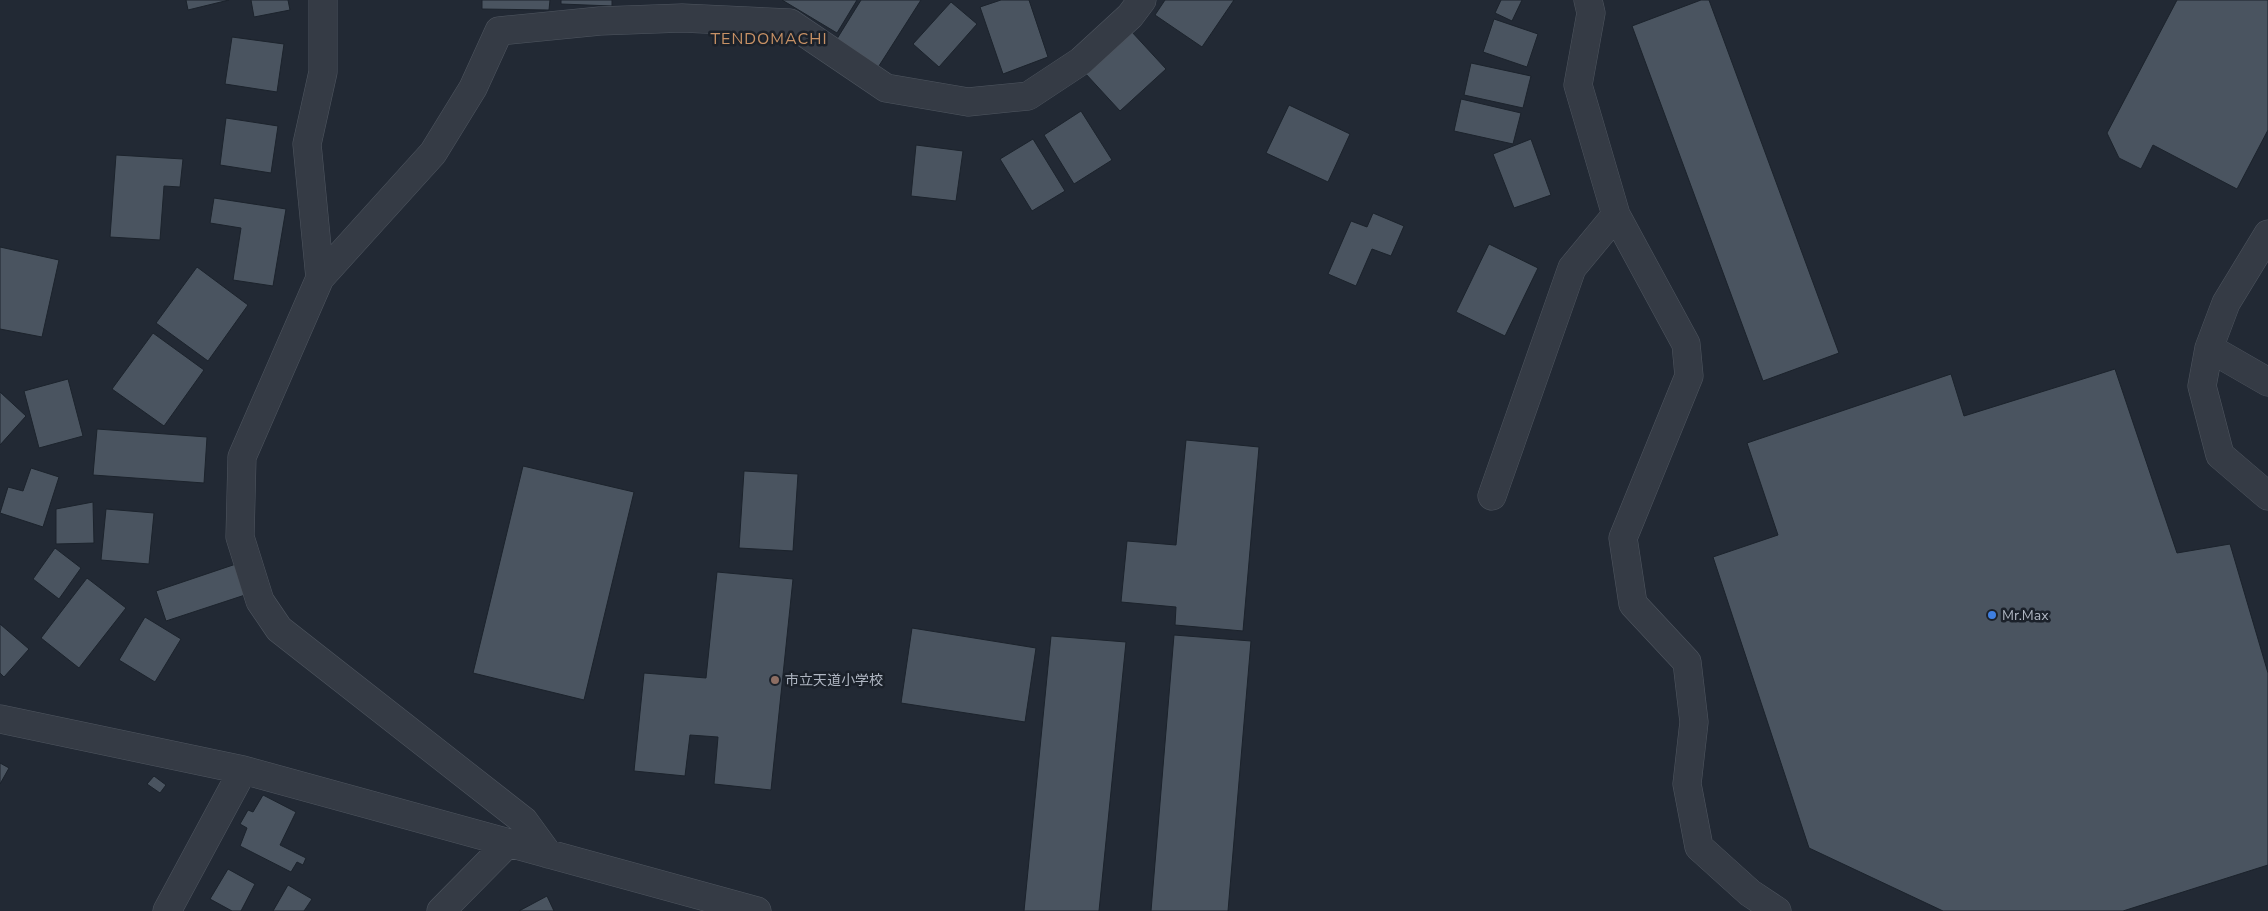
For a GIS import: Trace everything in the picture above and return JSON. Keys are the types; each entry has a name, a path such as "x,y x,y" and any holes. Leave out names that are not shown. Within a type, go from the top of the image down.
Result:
{"street":[{"path":"320,278 307,144 323,72 323,0"},
{"path":"548,854 524,821 279,629 260,601 240,537 242,457 320,278 433,153 473,88 499,31 600,21 682,18 790,23 886,88 968,102 1028,96 1081,61 1130,16 1142,0"},
{"path":"1588,0 1591,12 1578,85 1616,215 1686,344 1689,376 1623,538 1634,604 1687,662 1694,722 1687,784 1699,847 1750,893 1777,911"},
{"path":"1492,496 1572,268 1616,215"},
{"path":"2268,234 2226,303 2210,348 2202,386 2220,455 2268,496"},
{"path":"2210,348 2268,382"},
{"path":"0,718 243,770 757,911"},
{"path":"167,911 243,770"},
{"path":"440,911 508,843"}],"building":[{"path":"186,0 229,0 188,10"},
{"path":"251,0 288,0 290,10 254,17"},
{"path":"482,0 550,0 549,10 482,9"},
{"path":"561,0 612,0 612,6 561,4"},
{"path":"782,0 857,0 837,33"},
{"path":"861,0 921,0 877,69 835,42"},
{"path":"1001,0 1029,0 1048,57 1003,74 980,7"},
{"path":"1165,0 1234,0 1202,47 1155,15"},
{"path":"1501,0 1522,0 1512,21 1495,13"},
{"path":"1701,0 1709,0 1839,353 1763,381 1632,26"},
{"path":"2177,0 2268,0 2268,130 2237,189 2153,145 2141,169 2119,158 2107,133"},
{"path":"951,2 977,24 939,67 913,44"},
{"path":"1494,19 1538,34 1527,67 1483,52"},
{"path":"1131,31 1166,69 1120,111 1085,73"},
{"path":"232,37 284,44 277,92 225,84"},
{"path":"1471,63 1531,76 1523,108 1464,95"},
{"path":"1461,99 1521,113 1513,144 1454,131"},
{"path":"1289,105 1350,134 1328,182 1266,153"},
{"path":"1081,111 1112,160 1074,184 1044,135"},
{"path":"226,118 278,126 271,173 220,165"},
{"path":"1033,139 1065,191 1032,211 1000,159"},
{"path":"1531,139 1551,195 1514,208 1493,154"},
{"path":"916,145 963,151 956,201 911,196"},
{"path":"116,155 183,159 180,187 164,186 160,240 110,237"},
{"path":"214,198 286,209 273,286 233,280 241,228 210,223"},
{"path":"1373,213 1404,226 1391,256 1372,249 1356,286 1328,274 1351,221 1367,227"},
{"path":"1489,244 1538,268 1505,336 1456,312"},
{"path":"0,247 59,260 42,337 0,329"},
{"path":"197,267 248,305 208,361 156,323"},
{"path":"153,333 204,370 164,426 112,389"},
{"name":"Mr.Max","path":"2115,369 2177,553 2230,544 2268,673 2268,865 2123,911 1943,911 1809,848 1713,557 1778,535 1747,443 1951,374 1964,416"},
{"path":"68,379 83,436 39,448 24,391"},
{"path":"0,392 26,416 0,445"},
{"path":"97,429 207,437 204,483 93,475"},
{"path":"1186,440 1259,447 1243,631 1175,625 1176,607 1121,602 1127,541 1176,545"},
{"path":"523,466 634,492 584,700 473,673"},
{"path":"31,468 59,477 43,527 0,513 8,487 23,491"},
{"path":"744,471 798,474 793,551 739,548"},
{"path":"93,502 94,543 56,544 56,509"},
{"path":"106,509 154,513 149,564 101,560"},
{"path":"55,548 81,568 59,599 33,579"},
{"path":"236,564 245,595 166,621 156,591"},
{"path":"717,572 793,579 771,790 714,784 718,737 690,735 685,776 634,771 644,673 706,678"},
{"path":"87,578 126,608 79,668 41,638"},
{"path":"145,617 181,639 155,682 119,660"},
{"path":"0,624 29,649 4,677 0,673"},
{"path":"912,628 1036,648 1025,722 901,703"},
{"path":"1174,635 1251,641 1228,911 1151,911"},
{"path":"1051,636 1126,642 1099,911 1024,911"},
{"path":"0,763 9,768 0,784"},
{"path":"154,776 166,785 160,793 147,784"},
{"path":"263,795 296,812 280,845 306,858 303,865 297,862 291,872 240,846 247,828 240,824 248,810 253,812"},
{"path":"228,869 255,884 241,911 232,911 210,899"},
{"path":"288,885 312,899 304,911 273,911"},
{"path":"547,896 554,911 519,911"}],"place":[{"name":"Mr.Max","path":"1992,615"},
{"name":"市立天道小学校","path":"775,680"}],"district":[{"name":"TENDOMACHI","path":"769,38"}]}
